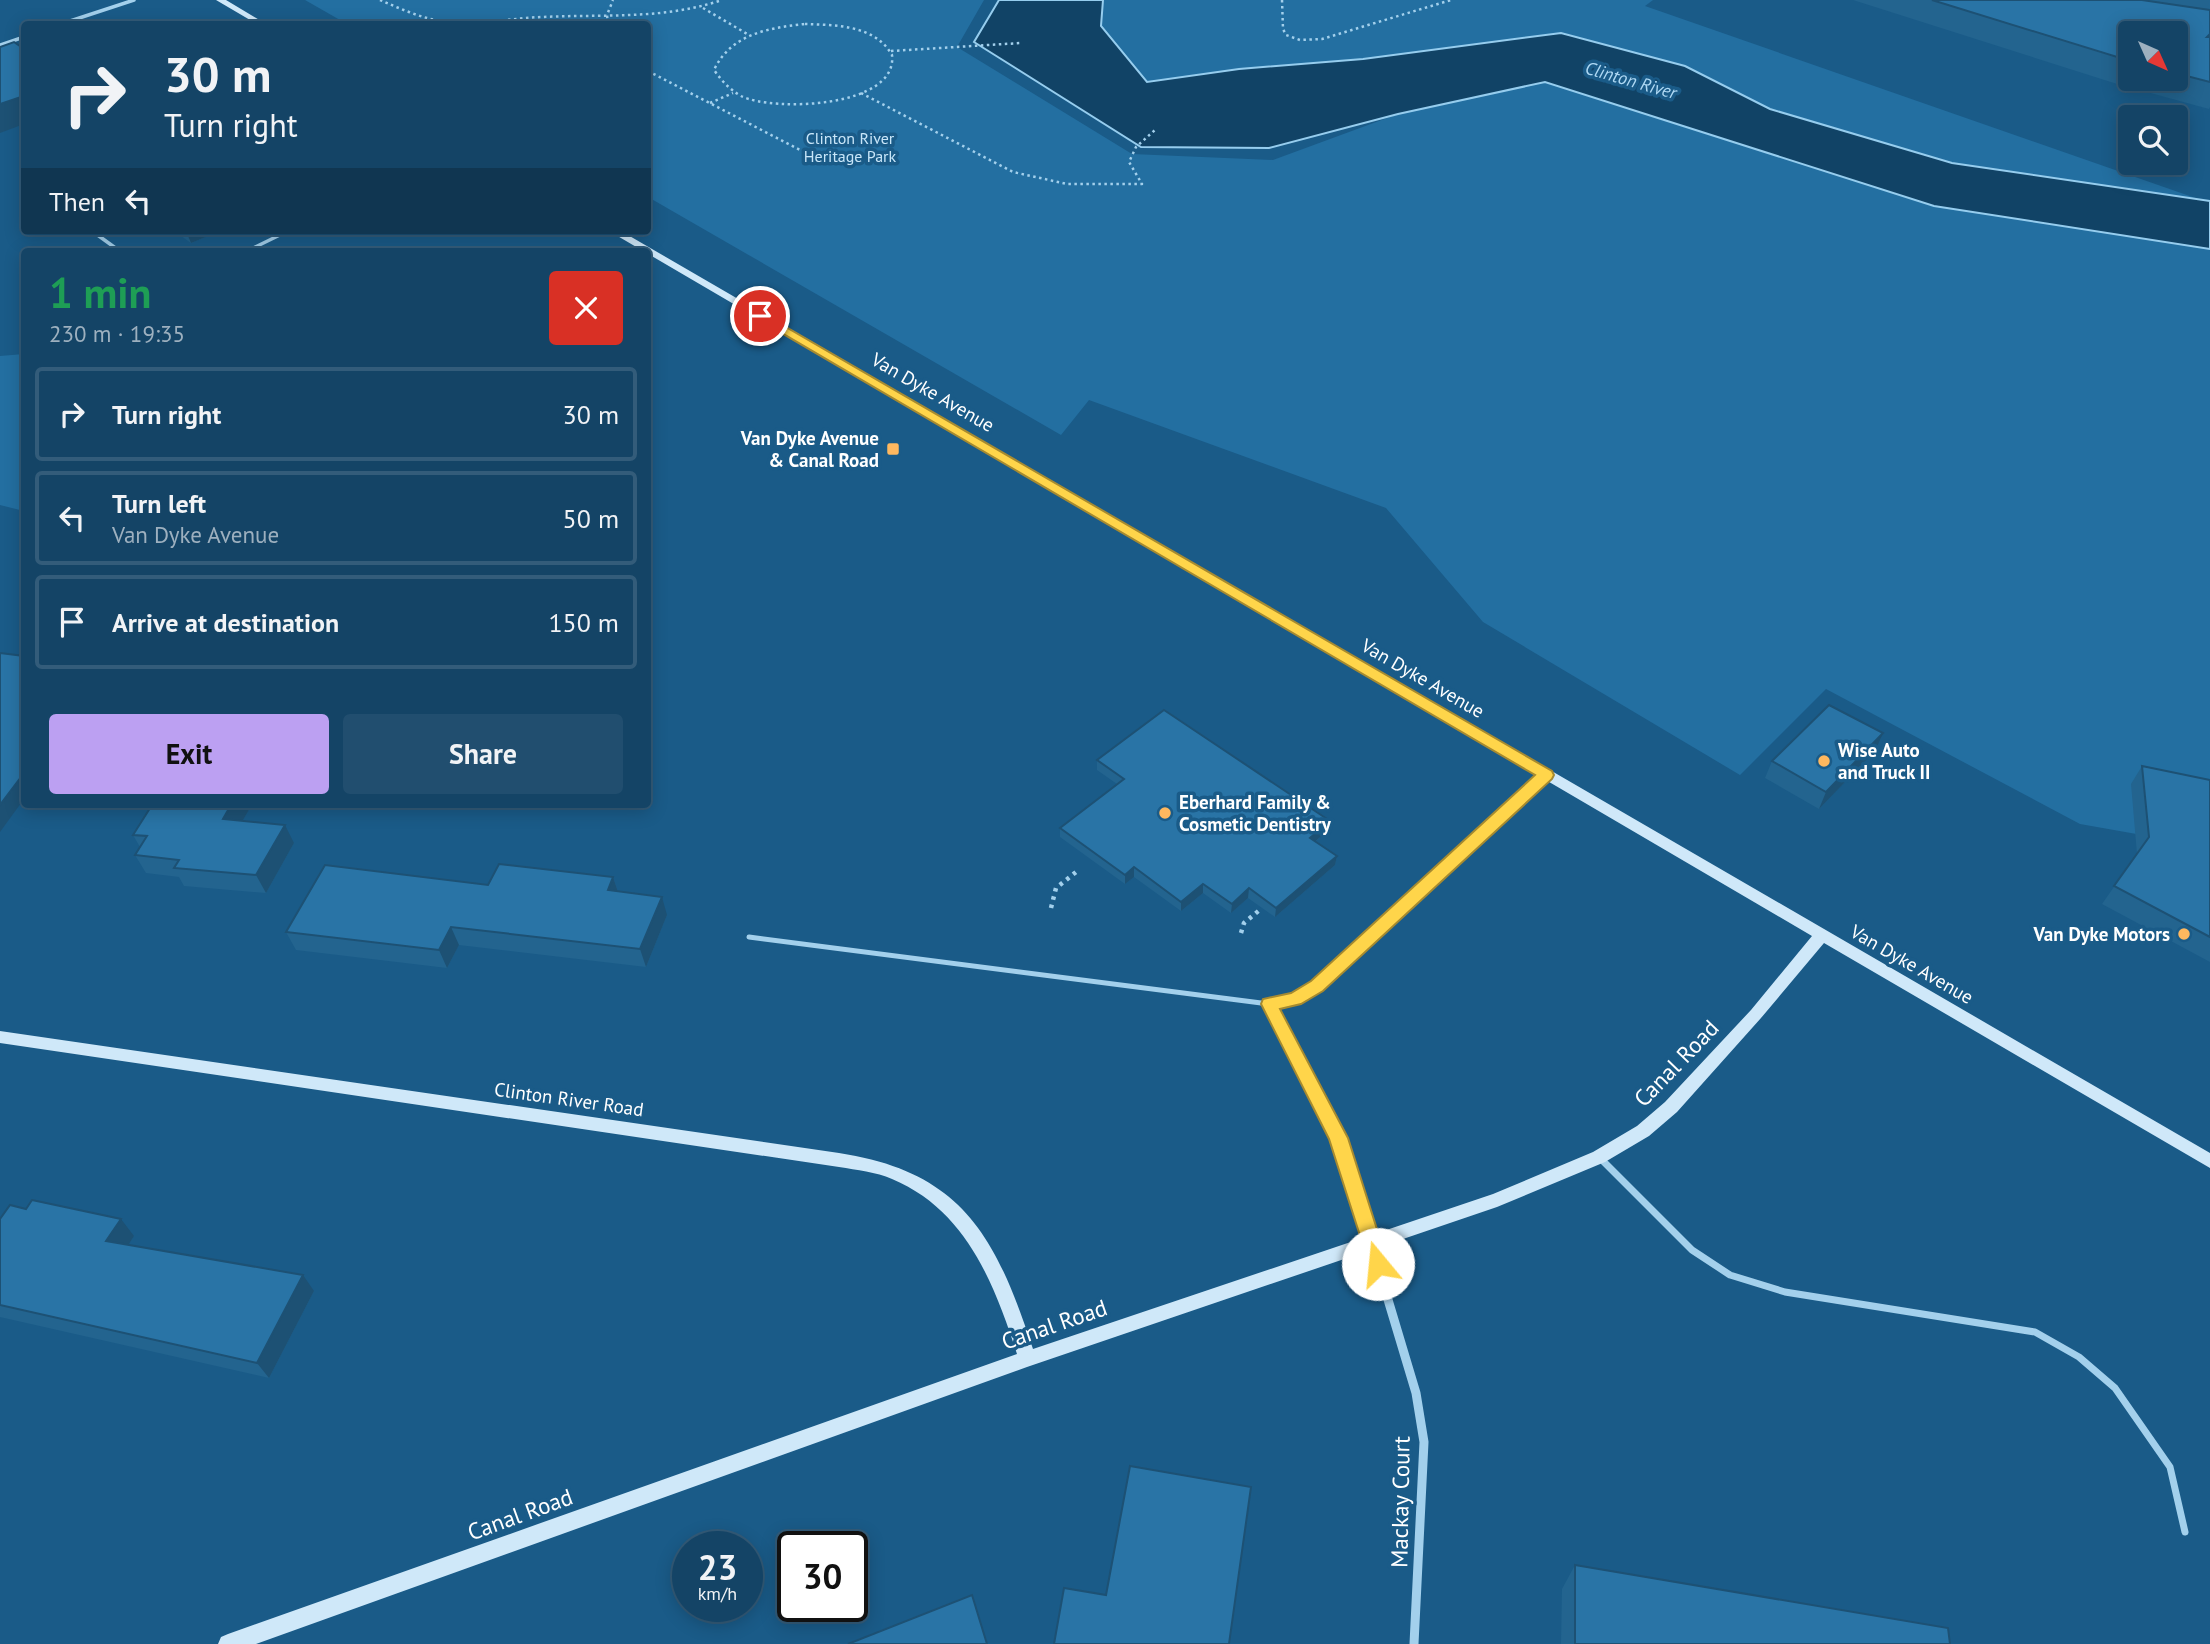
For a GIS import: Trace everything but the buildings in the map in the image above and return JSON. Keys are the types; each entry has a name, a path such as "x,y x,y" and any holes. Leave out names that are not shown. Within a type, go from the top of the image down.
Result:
{"street":[{"path":"220,0 257,21"},
{"name":"Van Dyke Avenue","path":"621,235 643,248"},
{"name":"Van Dyke Avenue","path":"651,253 2210,1161"},
{"name":"Canal Road","path":"228,1644 1027,1359 1497,1200 1599,1157 1643,1131 1671,1107 1756,1014 1821,936"},
{"name":"Clinton River Road","path":"0,1037 839,1160 897,1173 925,1188 973,1231 990,1259 1012,1308 1027,1359"},
{"name":"Mackay Court","path":"1371,1242 1416,1393 1424,1442 1414,1644"}],"lane":[{"path":"70,21 134,0"},
{"path":"0,45 21,38"},
{"path":"98,235 115,248"},
{"path":"253,248 280,235"},
{"path":"749,937 1269,1004 1295,999 1317,986 1546,775"},
{"path":"1269,1004 1338,1138 1371,1242"},
{"path":"1599,1157 1692,1247 1719,1269 1747,1282 1784,1292 2035,1332 2079,1357 2115,1388 2170,1467 2185,1532"}],"path":[{"path":"380,0 439,21"},
{"path":"608,21 607,15 613,0"},
{"path":"505,21 539,17 658,15 703,8 722,0"},
{"path":"1282,0 1283,29 1286,36 1310,41 1451,0"},
{"path":"703,8 750,35"},
{"path":"834,25 879,39 891,51 893,62 889,73 878,84 836,101 799,105 754,101 733,93 719,83 714,70 718,57 731,45 750,35 776,27 834,25"},
{"path":"891,51 1021,43"},
{"path":"651,73 800,150"},
{"path":"710,103 733,93"},
{"path":"861,93 1013,172 1067,184 1142,184 1129,162 1136,147 1155,130"},
{"path":"1051,908 1056,888 1076,872"},
{"path":"1241,933 1244,923 1262,908"}],"green space":[{"name":"Clinton River Heritage Park","path":"305,0 984,0 957,47 1132,154 1273,160 1398,114 1545,82 1934,206 2210,249 2210,847 2080,824 1826,689 1740,775 1483,622 1386,508 1089,400 1061,435 651,199 651,21 342,21"},
{"path":"1103,0 1653,0 1645,6 2118,171 2118,175 2129,175 2204,201 1952,163 1770,109 1685,66 1363,59 1239,69 1147,82 1101,26"},
{"path":"21,354 21,510 0,505 0,356"}],"water":[{"name":"Clinton River","path":"999,0 1103,0 1101,26 1147,82 1239,69 1363,59 1561,33 1685,66 1770,109 1952,163 2210,201 2210,249 1934,206 1545,82 1398,114 1269,148 1141,147 974,42"}],"place":[{"name":"Van Dyke Avenue & Canal Road","path":"893,449"},
{"name":"Wise Auto and Truck II","path":"1824,761"},
{"name":"Eberhard Family & Cosmetic Dentistry","path":"1165,813"},
{"name":"Van Dyke Motors","path":"2184,934"}],"route":[{"path":"760,316 1546,775 1317,986 1295,999 1269,1004 1338,1138 1378,1264"}]}
